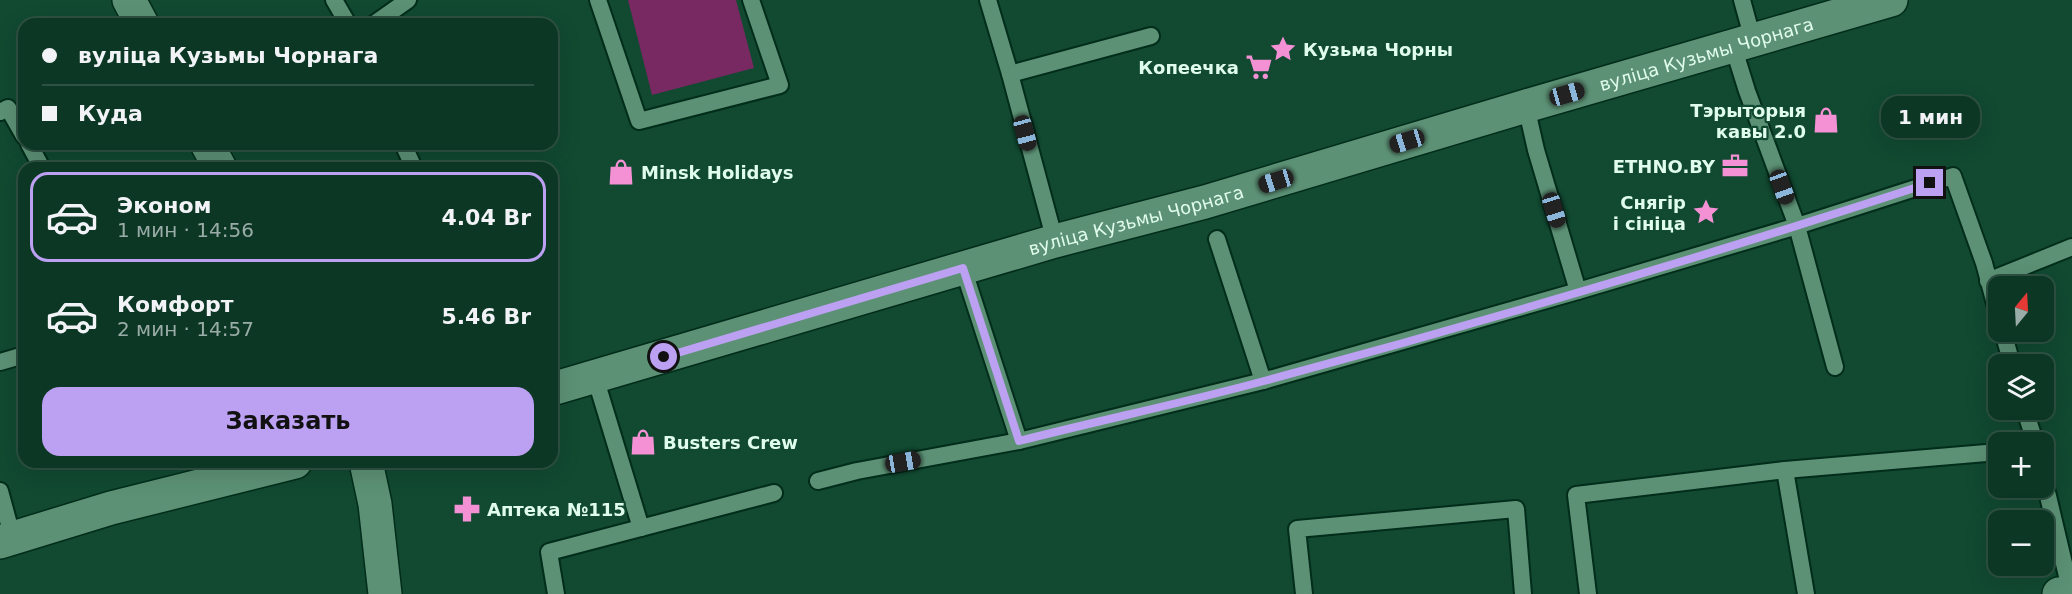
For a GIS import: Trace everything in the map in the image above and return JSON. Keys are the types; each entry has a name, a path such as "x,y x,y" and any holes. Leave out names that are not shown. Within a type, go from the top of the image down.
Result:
{"main road":[{"path":"129,0 139,18"},
{"name":"вуліца Кузьмы Чорнага","path":"558,387 1055,241 1205,202 1891,0"},
{"path":"6,540 111,508 272,468"},
{"path":"367,468 375,504 386,594"}],"lane":[{"path":"334,0 344,18"},
{"path":"382,18 408,0"},
{"path":"598,0 639,121 780,86 752,0"},
{"path":"988,0 1055,241"},
{"path":"1742,0 1747,91 1797,226 1835,367"},
{"path":"1010,75 1151,36"},
{"path":"1526,106 1536,150 1578,291"},
{"path":"0,112 8,108 18,126"},
{"path":"818,481 857,471 1019,441 1263,381 1797,226 1953,176 1988,281"},
{"path":"1217,239 1263,381"},
{"path":"2000,276 2072,247"},
{"path":"963,268 1019,441"},
{"path":"0,362 18,357"},
{"path":"595,377 641,528"},
{"path":"1588,594 1576,495 1785,470 1988,453"},
{"path":"1785,470 1806,594"},
{"path":"0,491 6,540"},
{"path":"556,594 549,552 774,493"},
{"path":"2048,498 2067,593"},
{"path":"1304,594 1297,529 1515,508 1523,594"}],"shaded area":[{"path":"628,0 736,0 754,68 652,95"}],"place":[{"name":"Кузьма Чорны","path":"1283,49"},
{"name":"Копеечка","path":"1259,67"},
{"name":"Тэрыторыя кавы 2.0","path":"1826,120"},
{"name":"ETHNO.BY","path":"1735,166"},
{"name":"Minsk Holidays","path":"621,172"},
{"name":"Снягір і сініца","path":"1706,212"},
{"name":"Busters Crew","path":"643,442"},
{"name":"Аптека №115","path":"467,509"}],"route":[{"path":"664,357 963,268 1019,441 1263,381 1797,226 1930,183"}]}
